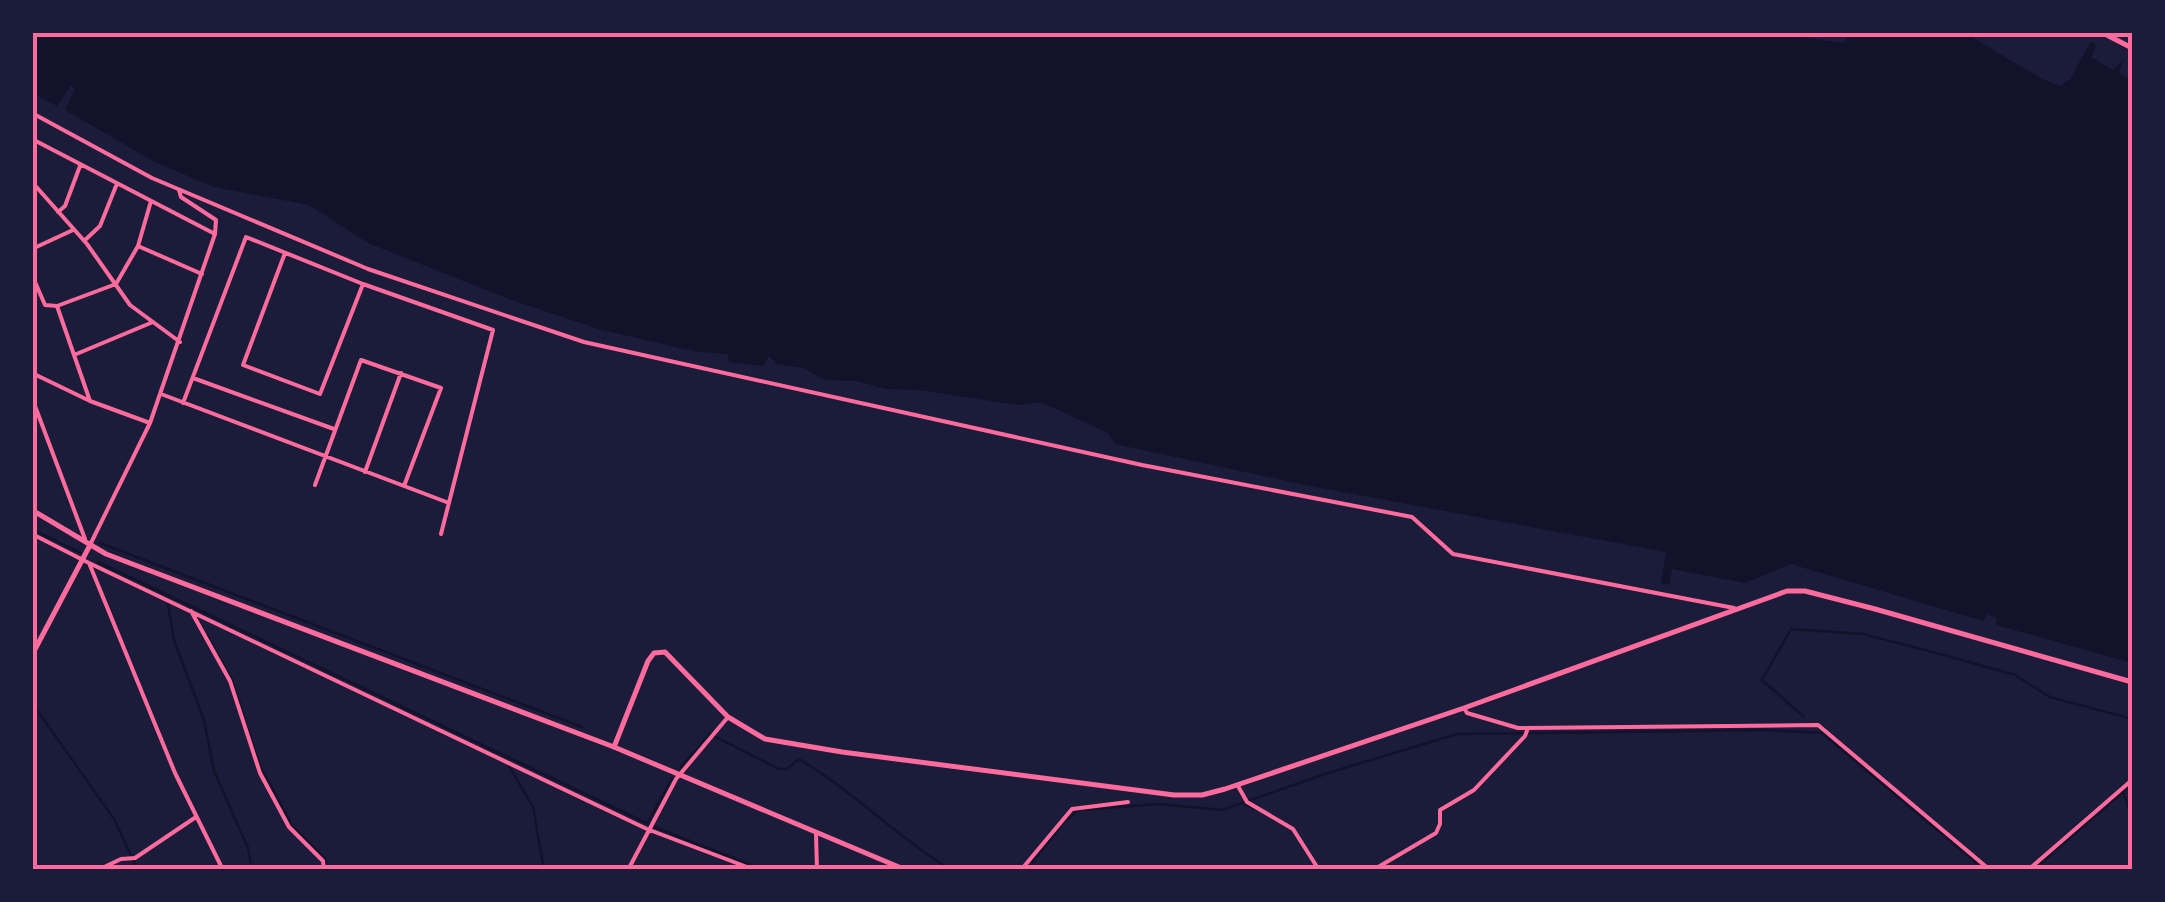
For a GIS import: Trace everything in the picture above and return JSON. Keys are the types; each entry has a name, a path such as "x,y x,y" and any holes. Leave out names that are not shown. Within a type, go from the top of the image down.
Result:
{"main road":[{"path":"2101,32 2132,48"},
{"path":"32,510 89,547 680,774 906,870"},
{"path":"32,655 86,561 89,547"},
{"path":"614,748 648,661 658,652 665,652 728,716 765,738 842,752 1174,795 1202,795 1464,708 1787,590 1805,591 2132,682"}],"street":[{"path":"32,113 179,190 368,269 584,342 1142,466 1412,516 1453,554 1724,604 1739,610"},
{"path":"32,140 215,234"},
{"path":"58,212 65,206 80,166"},
{"path":"32,182 84,241 130,304 180,342"},
{"path":"84,241 100,226 117,184"},
{"path":"89,547 150,423 215,234 216,220 188,202 179,190"},
{"path":"32,274 45,305 57,306 116,284 138,246 152,201"},
{"path":"32,249 73,230"},
{"path":"183,404 246,237 492,330 441,534"},
{"path":"138,246 203,274"},
{"path":"285,253 243,365 320,394 362,284"},
{"path":"57,306 90,400"},
{"path":"74,355 153,322"},
{"path":"315,486 361,360 440,388 404,486"},
{"path":"32,373 150,423"},
{"path":"365,472 401,373"},
{"path":"192,378 335,430"},
{"path":"161,394 449,503"},
{"path":"32,398 89,547"},
{"path":"32,534 649,826 755,870"},
{"path":"86,561 196,817 223,870"},
{"path":"190,611 230,682 260,773 289,827 323,860 324,870"},
{"path":"1464,708 1486,719 1528,729 1818,726 1990,870"},
{"path":"628,870 680,774 728,716"},
{"path":"1373,870 1436,833 1440,810 1474,790 1528,729"},
{"path":"2028,870 2132,780"},
{"path":"1237,785 1246,801 1293,829 1319,870"},
{"path":"1022,870 1072,809 1128,802"},
{"path":"98,870 121,859 134,858 196,817"},
{"path":"816,831 817,870"}],"shaded area":[{"path":"33,32 1769,32 1842,43 1852,33 1965,33 2060,86 2070,79 2091,42 2096,45 2091,60 2113,70 2124,59 2119,73 2132,80 2132,663 1996,625 1996,618 1988,614 1983,621 1791,564 1745,583 1672,569 1669,585 1661,583 1666,552 1310,486 1115,444 1108,433 1041,402 1017,405 920,390 886,389 857,381 825,380 803,368 776,364 769,356 763,366 729,362 728,354 693,351 598,329 514,301 368,243 309,205 214,187 155,162 65,110 75,89 71,85 57,106 32,93"}],"waterway":[{"path":"32,529 81,553"},
{"path":"100,543 582,727"},
{"path":"98,562 657,828 763,870"},
{"path":"168,604 174,640 204,720 214,771 248,848 252,870"},
{"path":"1804,717 1762,680 1791,629 1863,634 1933,652 2015,675 2050,697 2132,719"},
{"path":"207,635 232,680 260,766 293,827 325,859 327,870"},
{"path":"32,703 114,819 138,870"},
{"path":"1026,870 1078,810 1158,804 1222,810 1457,734 1765,730 1822,733 1985,870"},
{"path":"680,768 710,734 779,769 787,769 799,759 951,870"},
{"path":"509,766 533,807 544,870"},
{"path":"648,822 672,779"},
{"path":"2033,870 2132,784"},
{"path":"2124,794 2132,820"},
{"path":"1243,803 1258,810"}]}
